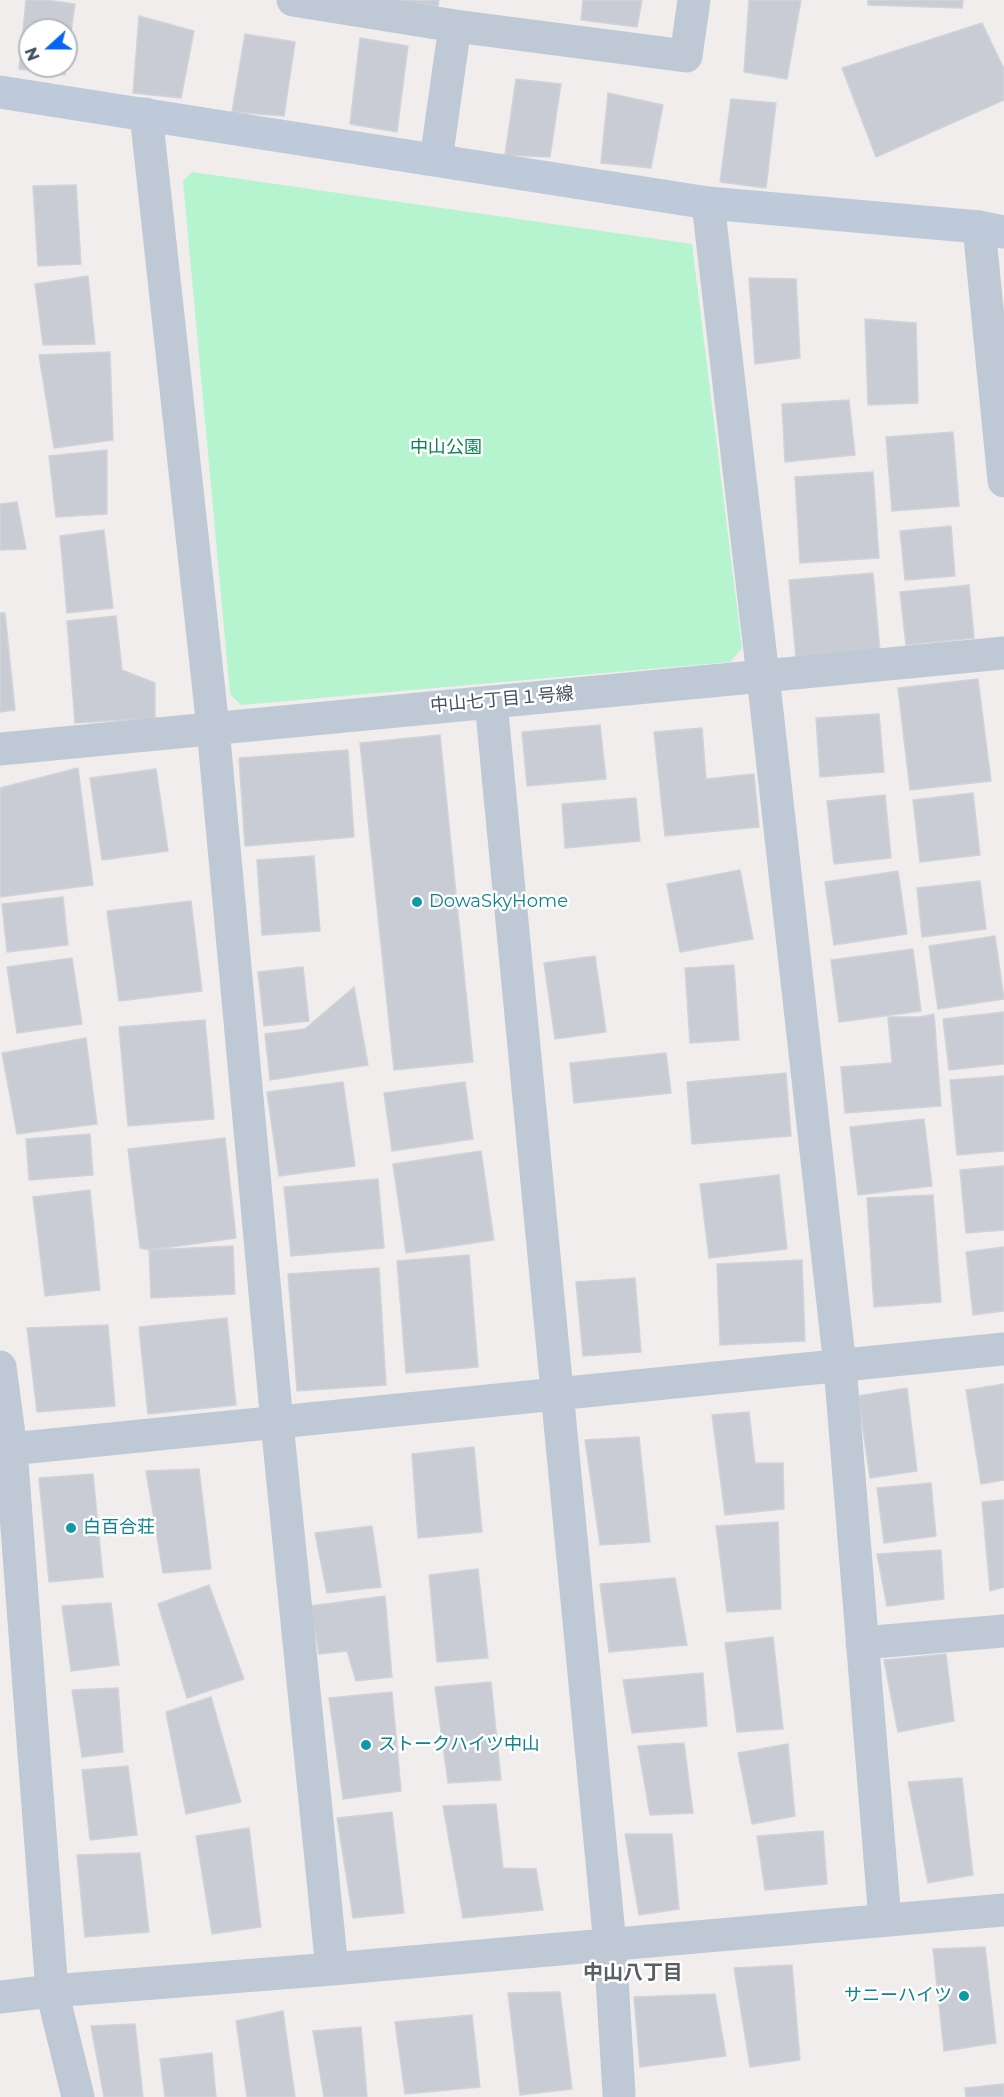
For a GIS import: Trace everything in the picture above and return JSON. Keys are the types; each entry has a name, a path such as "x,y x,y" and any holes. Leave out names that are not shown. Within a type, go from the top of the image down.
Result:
{"street":[{"path":"294,0 455,26 687,56 694,0"},
{"path":"436,160 455,26"},
{"path":"0,92 708,203 992,230 1004,481"},
{"path":"146,114 213,728 277,1423 332,1969"},
{"path":"708,203 840,1366 885,1920"},
{"name":"中山七丁目１号線","path":"0,749 1004,653"},
{"path":"491,702 610,1945 619,2094"},
{"path":"6,1449 1004,1349"},
{"path":"0,1366 52,1991 78,2097"},
{"path":"862,1643 1004,1631"},
{"path":"0,1997 1004,1910"}],"green space":[{"name":"中山公園","path":"192,172 692,244 742,648 730,662 241,705 230,694 183,181"}],"building":[{"path":"26,0 75,4 73,18 24,18"},
{"path":"384,0 439,0 438,6"},
{"path":"583,0 642,0 637,27 581,20"},
{"path":"749,0 801,0 787,79 744,72"},
{"path":"868,0 963,0 962,8 868,5"},
{"path":"139,16 194,31 181,98 133,93"},
{"path":"982,23 1004,69 1004,100 876,157 842,68"},
{"path":"245,34 295,42 284,116 232,112"},
{"path":"360,38 408,46 397,132 350,124"},
{"path":"516,79 561,84 550,157 505,155"},
{"path":"608,93 663,105 651,168 601,163"},
{"path":"731,99 776,103 766,188 720,182"},
{"path":"76,185 81,264 38,266 33,186"},
{"path":"88,276 95,344 43,345 35,284"},
{"path":"749,278 796,279 800,358 755,364"},
{"path":"865,319 916,323 918,403 868,405"},
{"path":"110,352 113,440 54,448 39,355"},
{"path":"849,400 855,455 785,462 782,404"},
{"path":"953,432 959,506 892,511 886,437"},
{"path":"107,450 107,514 56,517 49,456"},
{"path":"873,472 879,558 800,563 795,477"},
{"path":"17,502 26,549 0,550 0,504"},
{"path":"951,526 955,576 905,580 900,531"},
{"path":"104,530 113,608 67,613 60,536"},
{"path":"873,573 880,652 796,659 789,580"},
{"path":"969,585 974,638 906,645 900,592"},
{"path":"0,613 5,613 15,710 0,712"},
{"path":"116,616 122,670 155,683 155,718 75,723 67,621"},
{"path":"978,679 991,781 910,790 898,688"},
{"path":"879,714 884,772 820,777 816,718"},
{"path":"600,725 606,779 527,786 522,732"},
{"path":"702,728 706,779 754,774 759,827 665,836 654,732"},
{"name":"DowaSkyHome","path":"440,735 473,1062 394,1070 360,743"},
{"path":"348,750 354,837 245,846 239,758"},
{"path":"78,768 93,885 0,897 0,788"},
{"path":"156,769 168,851 102,860 90,778"},
{"path":"973,793 980,855 920,862 913,800"},
{"path":"885,795 891,858 834,864 827,801"},
{"path":"636,798 640,841 565,848 562,804"},
{"path":"314,856 320,931 262,935 257,860"},
{"path":"740,870 753,939 680,952 667,884"},
{"path":"898,871 907,934 834,945 825,882"},
{"path":"980,881 986,929 922,937 917,888"},
{"path":"63,897 68,945 7,952 2,904"},
{"path":"191,901 202,991 119,1001 107,911"},
{"path":"995,936 1004,999 938,1009 929,946"},
{"path":"913,949 921,1011 839,1022 831,960"},
{"path":"595,956 606,1032 555,1039 544,963"},
{"path":"72,958 82,1024 17,1033 7,967"},
{"path":"734,965 739,1040 690,1043 685,968"},
{"path":"303,967 309,1021 264,1026 258,972"},
{"path":"354,987 368,1065 270,1080 265,1034 305,1029"},
{"path":"1004,1012 1004,1064 949,1070 943,1019"},
{"path":"934,1014 941,1106 845,1113 841,1067 892,1063 888,1017 920,1017"},
{"path":"205,1020 214,1119 128,1126 119,1027"},
{"path":"86,1038 97,1124 17,1134 2,1053"},
{"path":"666,1053 671,1093 574,1103 570,1063"},
{"path":"786,1073 791,1136 692,1144 687,1082"},
{"path":"1004,1076 1004,1151 957,1155 950,1080"},
{"path":"343,1082 355,1166 279,1176 267,1092"},
{"path":"465,1082 473,1139 392,1151 384,1093"},
{"path":"924,1119 932,1186 858,1195 850,1127"},
{"path":"90,1134 93,1175 29,1180 26,1139"},
{"path":"225,1138 236,1238 149,1250 140,1248 128,1149"},
{"path":"481,1151 494,1240 406,1253 393,1164"},
{"path":"1004,1166 1004,1230 966,1233 960,1170"},
{"path":"779,1175 787,1249 709,1258 700,1184"},
{"path":"378,1179 384,1248 291,1256 284,1187"},
{"path":"90,1190 100,1290 45,1296 33,1197"},
{"path":"933,1195 941,1302 874,1307 867,1198"},
{"path":"233,1246 235,1294 151,1298 149,1250"},
{"path":"1004,1247 1004,1311 973,1315 966,1252"},
{"path":"469,1255 478,1367 406,1373 397,1261"},
{"path":"802,1260 805,1341 720,1345 717,1264"},
{"path":"379,1268 386,1385 297,1391 288,1274"},
{"path":"635,1278 641,1352 583,1356 576,1282"},
{"path":"227,1318 236,1405 148,1414 139,1327"},
{"path":"108,1325 115,1406 37,1412 27,1328"},
{"path":"1004,1384 1004,1480 981,1484 966,1390"},
{"path":"907,1388 917,1471 870,1478 858,1396"},
{"path":"749,1412 755,1463 783,1463 784,1509 725,1515 712,1415"},
{"path":"639,1437 650,1542 600,1545 585,1440"},
{"path":"474,1447 482,1532 418,1538 412,1454"},
{"path":"199,1469 211,1569 163,1573 146,1471"},
{"name":"白百合荘","path":"93,1474 103,1577 49,1582 39,1478"},
{"path":"931,1483 936,1536 884,1543 877,1488"},
{"path":"1004,1500 1004,1587 990,1591 982,1502"},
{"path":"778,1522 781,1609 727,1612 716,1526"},
{"path":"372,1526 381,1587 327,1593 315,1533"},
{"path":"941,1550 944,1599 887,1606 877,1554"},
{"path":"478,1569 488,1658 437,1662 429,1575"},
{"path":"675,1578 687,1645 609,1652 600,1584"},
{"path":"209,1585 244,1679 187,1698 158,1604"},
{"path":"385,1596 392,1677 356,1681 347,1651 319,1654 310,1606"},
{"path":"111,1603 119,1665 71,1671 62,1606"},
{"path":"773,1637 783,1729 737,1732 725,1643"},
{"path":"946,1654 954,1721 898,1732 884,1660"},
{"path":"703,1673 707,1726 632,1733 623,1680"},
{"path":"491,1682 501,1780 448,1783 435,1687"},
{"path":"118,1688 123,1752 82,1757 72,1690"},
{"name":"ストークハイツ中山","path":"392,1692 401,1791 343,1799 329,1698"},
{"path":"211,1697 241,1802 186,1814 166,1712"},
{"path":"684,1743 693,1813 650,1815 638,1746"},
{"path":"788,1744 795,1816 752,1824 738,1753"},
{"path":"128,1766 137,1835 90,1840 82,1770"},
{"path":"962,1778 973,1875 928,1883 908,1782"},
{"path":"496,1804 503,1868 536,1869 543,1910 463,1918 443,1806"},
{"path":"392,1812 404,1913 353,1918 337,1818"},
{"path":"249,1828 261,1927 212,1934 196,1836"},
{"path":"823,1831 827,1884 765,1890 757,1836"},
{"path":"625,1834 672,1834 679,1909 639,1915"},
{"path":"140,1853 149,1932 85,1937 77,1855"},
{"name":"サニーハイツ","path":"985,1947 996,2043 944,2051 933,1949"},
{"path":"792,1965 800,2060 750,2067 734,1968"},
{"path":"560,1992 572,2089 520,2095 508,1993"},
{"path":"715,1994 726,2056 640,2067 634,1997"},
{"path":"283,2011 295,2097 247,2097 236,2021"},
{"path":"472,2015 480,2087 405,2094 395,2022"},
{"path":"135,2024 143,2097 104,2097 91,2026"},
{"path":"361,2027 367,2097 324,2097 313,2031"},
{"path":"212,2053 216,2097 165,2097 160,2059"},
{"path":"1004,2084 1004,2097 966,2097 965,2088"}],"place":[{"name":"DowaSkyHome","path":"417,902"},
{"name":"白百合荘","path":"71,1528"},
{"name":"ストークハイツ中山","path":"366,1745"},
{"name":"サニーハイツ","path":"964,1996"}],"district":[{"name":"中山八丁目","path":"633,1973"}]}
